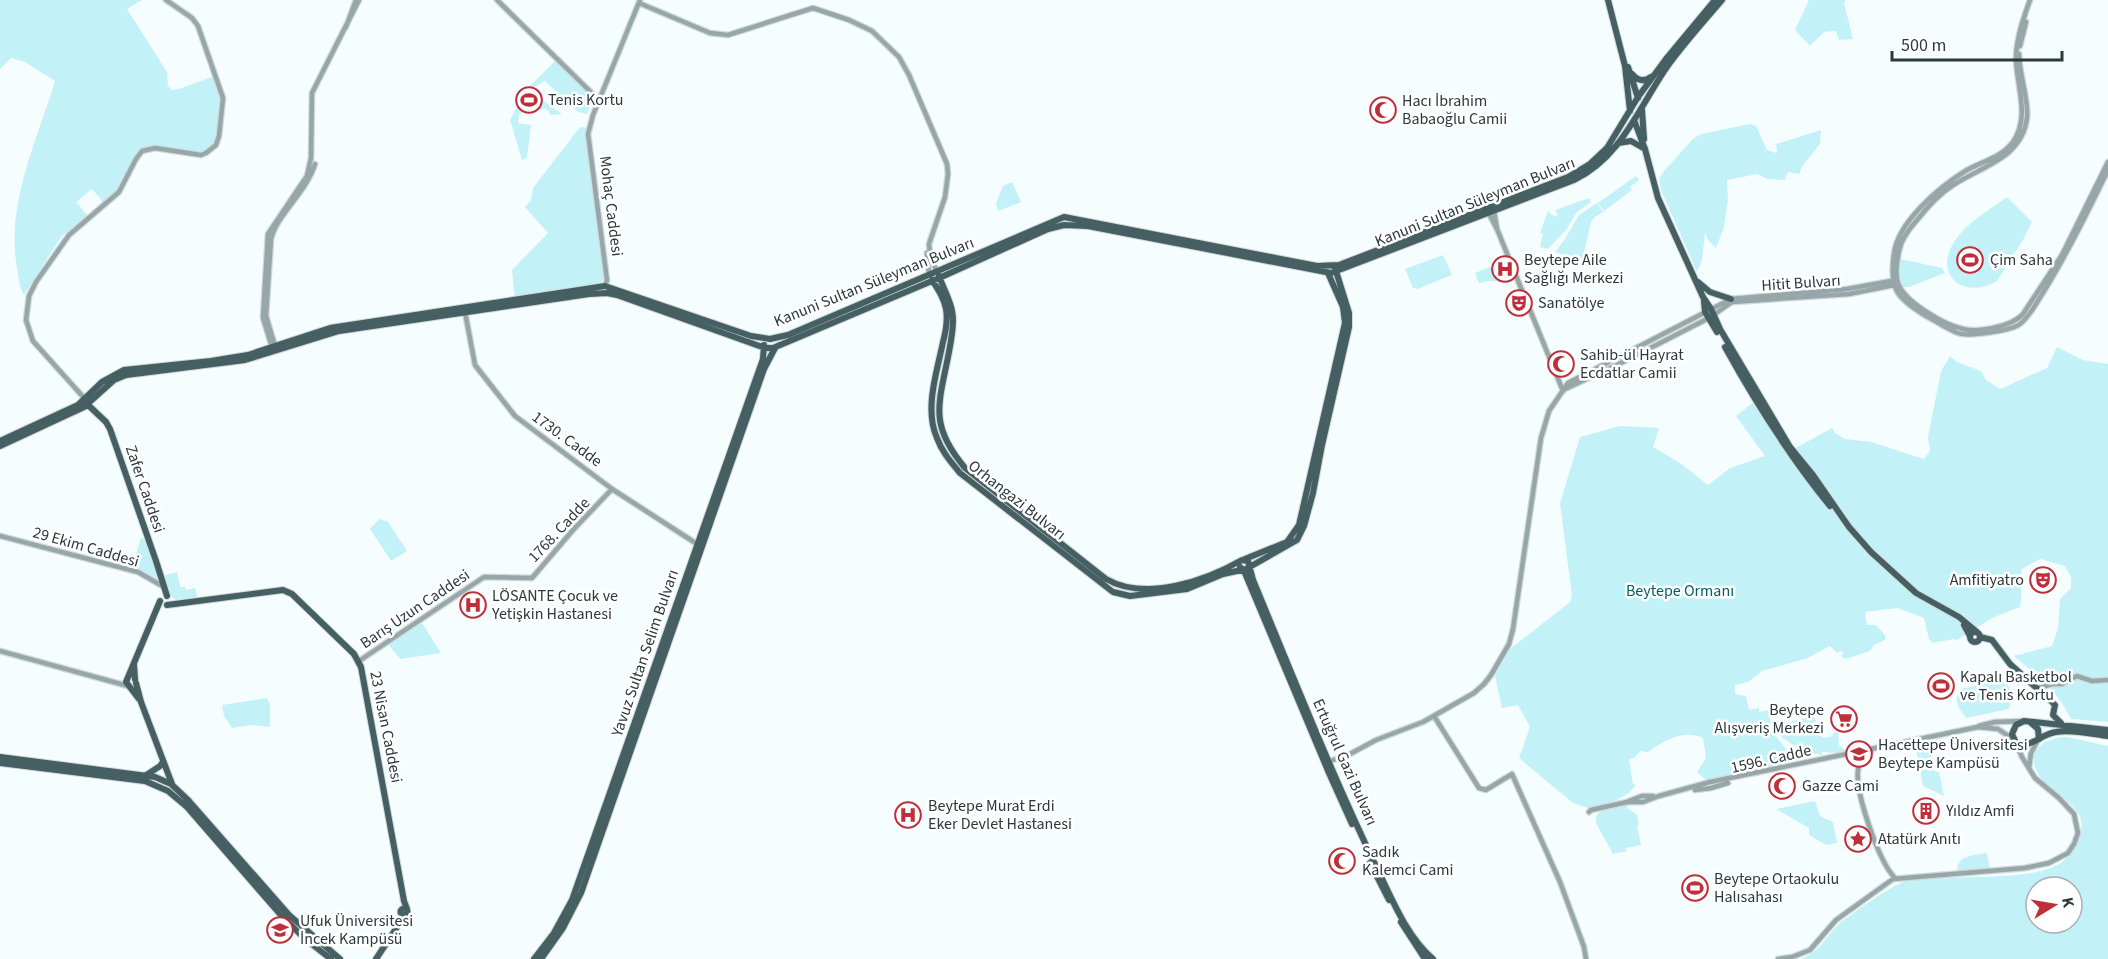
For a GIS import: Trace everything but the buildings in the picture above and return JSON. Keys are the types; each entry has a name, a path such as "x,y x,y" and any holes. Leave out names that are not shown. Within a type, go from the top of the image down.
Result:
{"main road":[{"path":"1610,0 1629,71 1642,108 1645,149"},
{"path":"1610,0 1626,74 1629,110 1645,149 1658,198 1710,314 1747,387 1787,451 1890,571 1916,593 1959,617 1978,634 1992,640 2010,664 2055,705 2052,713 2064,725"},
{"name":"Kanuni Sultan Süleyman Bulvarı","path":"274,349 339,331 607,289 764,347 775,348 1048,229 1065,225 1084,225 1332,269 1582,176 1601,161 1630,128 1642,108 1654,75 1715,0"},
{"name":"Kanuni Sultan Süleyman Bulvarı","path":"1490,209 1580,171 1607,148 1638,97 1650,87 1722,0"},
{"path":"1629,71 1635,78 1642,81 1654,75"},
{"path":"1623,124 1628,122 1630,128"},
{"path":"1618,143 1630,141 1645,149"},
{"path":"1060,217 1060,223 1065,225 1069,222 1069,217"},
{"name":"Kanuni Sultan Süleyman Bulvarı","path":"86,402 114,380 126,375 245,360 330,328 607,289 751,336 770,339 788,335 843,313 1060,217 1332,269"},
{"path":"1312,481 1299,525 1287,542 1186,584 1150,588 1124,587 1118,590 1123,595 1187,589 1223,574 1246,568 1297,540 1304,526 1345,323 1343,307 1332,269"},
{"path":"936,270 936,279"},
{"path":"929,274 936,279"},
{"path":"1694,277 1710,292 1731,298"},
{"name":"Orhangazi Bulvarı","path":"936,279 944,301 947,321 935,408 936,437 945,455 960,473 1113,592 1123,595"},
{"path":"1710,314 1790,447 1847,528 1889,575 1911,594 1963,624 1974,642 1979,640 1978,634"},
{"path":"764,347 765,341 770,339 775,342 775,348"},
{"name":"Yavuz Sultan Selim Bulvarı","path":"700,546 763,359 764,347"},
{"name":"Yavuz Sultan Selim Bulvarı","path":"541,959 563,928 578,893 700,546 766,364 775,348"},
{"path":"0,441 86,402"},
{"path":"0,446 86,402"},
{"name":"Zafer Caddesi","path":"86,402 110,429 156,561 166,598"},
{"name":"Orhangazi Bulvarı","path":"935,408 942,434 951,452 965,468 1106,579 1124,587"},
{"path":"1243,560 1249,562 1246,568"},
{"name":"Ertuğrul Gazi Bulvarı","path":"1246,568 1329,773 1384,891 1425,959"},
{"name":"23 Nisan Caddesi","path":"166,598 283,590 297,599 359,661 404,909 376,959"},
{"path":"166,598 155,612 134,664 131,682 141,702 172,785"},
{"path":"2039,739 2038,729 2027,721 2014,728 2012,734 2015,741 2027,744 2059,731 2108,736"},
{"name":"1596. Cadde","path":"2027,721 2108,730"},
{"path":"0,757 165,780 289,915 340,959"},
{"path":"145,776 163,762"},
{"path":"0,763 146,781 166,790 187,807 280,914 304,938 331,959"},
{"path":"166,770 166,790"},
{"path":"166,790 172,785"},
{"name":"Yavuz Sultan Selim Bulvarı","path":"534,959 563,920 578,893"},
{"name":"Ertuğrul Gazi Bulvarı","path":"1419,949 1433,959"}],"street":[{"path":"86,402 31,337 26,320 29,296 41,274 69,235 119,192 139,153 155,148 201,155 211,150 217,142 223,98 197,24 166,0"},
{"path":"274,349 267,316 272,235 307,184 312,162 312,93 349,23 357,0"},
{"path":"497,0 598,100"},
{"path":"2032,0 2018,37 2016,65 2022,113 2021,124 2015,138 2001,154 1969,169 1935,193 1905,228 1896,252 1895,283 1902,299 1908,305 1969,334 2017,325 2046,282 2065,248 2108,162"},
{"path":"639,3 710,35 728,36 812,11 845,21 871,34 885,46 897,59 917,96 947,164 945,197 928,251 929,274"},
{"name":"Mohaç Caddesi","path":"607,289 590,128 598,100 639,3"},
{"path":"2046,282 2066,256 2108,170"},
{"path":"1490,209 1564,390"},
{"path":"928,251 936,270"},
{"path":"933,260 947,266"},
{"name":"Hitit Bulvarı","path":"1710,314 1732,302 1895,283"},
{"name":"Hitit Bulvarı","path":"1710,314 1731,298 1764,297"},
{"name":"1730. Cadde","path":"465,312 475,365 522,423 612,489 700,546"},
{"path":"1333,760 1434,716 1474,693 1484,684 1509,644 1513,629 1541,438 1549,411 1564,390 1710,314"},
{"name":"1768. Cadde","path":"484,577 532,578 612,489"},
{"name":"29 Ekim Caddesi","path":"0,536 138,572 166,598"},
{"name":"Barış Uzun Caddesi","path":"359,661 484,577"},
{"path":"0,651 115,682 131,682"},
{"path":"2039,688 2062,684 2077,676 2092,681 2108,680"},
{"path":"1434,716 1479,788 1486,790 1512,774 1560,882 1584,947 1586,959"},
{"name":"1596. Cadde","path":"1589,812 1978,727 1989,722 2027,721"},
{"name":"1596. Cadde","path":"1978,727 1998,729 2015,741"},
{"path":"2029,768 2032,748 2039,739"},
{"path":"1778,959 1792,957 1810,950 1836,920 1895,878 2025,868 2049,863 2068,853 2078,833 2074,814 2070,807 2035,778 2015,741"},
{"path":"1873,750 1862,759 1858,768 1858,778 1868,824 1895,878"},
{"path":"1856,753 1862,759"},
{"path":"1791,959 1814,949 1839,920 1894,882 1895,878"},
{"path":"1419,949 1419,959"}],"green space":[{"path":"0,0 142,0 127,9 167,72 168,86 172,90 179,89 214,76 221,97 216,138 211,147 196,152 157,146 143,148 134,157 120,187 112,195 103,202 92,189 76,202 87,215 61,237 24,295 19,282 15,224 24,176 55,81 25,62 11,58 0,69"},
{"path":"1809,0 1846,0 1844,3 1853,39 1839,40 1836,31 1824,32 1810,46 1795,30"},
{"path":"556,60 594,99 587,114 578,112 545,81 532,88 530,86"},
{"path":"537,90 544,101 562,114 550,115 549,111 544,108 542,110 533,106 519,114 518,123 531,125 527,158 522,160 510,120 521,100 530,103 525,100 526,97"},
{"path":"1750,124 1756,126 1767,150 1776,153 1776,144 1821,130 1820,144 1803,165 1799,174 1788,172 1785,180 1767,179 1758,174 1727,180 1728,200 1724,227 1716,248 1705,233 1702,260 1697,272 1661,190 1659,179 1693,139 1701,134"},
{"path":"580,127 590,128 605,274 601,284 515,300 512,270 548,233 525,207 531,200 533,188"},
{"path":"1636,176 1639,180 1630,187 1632,190 1604,211 1598,203"},
{"path":"1012,182 1021,202 998,211 996,203 1003,186"},
{"path":"2007,197 2032,222 2023,240 1997,281 1974,288 1956,282 1947,266 1954,242 1971,223"},
{"path":"1589,198 1591,202 1576,213 1567,229 1548,249 1540,247 1543,234 1540,233 1548,211 1555,217 1558,215 1555,210"},
{"path":"1597,203 1603,212 1591,222 1582,261 1555,252 1579,215"},
{"path":"1443,255 1452,275 1417,289 1413,288 1405,269"},
{"path":"1901,259 1942,268 1945,273 1909,287 1902,287 1898,280"},
{"path":"1494,265 1504,273 1508,282 1479,283 1475,273"},
{"name":"Beytepe Ormanı","path":"2057,347 2083,360 2108,364 2108,722 2071,719 2053,692 2014,656 2052,646 2058,628 2060,599 2071,588 2071,577 2065,566 2040,559 2022,569 2020,607 1992,618 1957,640 1933,643 1929,639 1924,618 1897,608 1865,612 1867,625 1876,625 1885,635 1885,640 1874,645 1870,651 1846,659 1841,656 1842,651 1837,653 1830,646 1808,658 1762,671 1748,682 1735,685 1735,694 1746,696 1749,710 1759,708 1759,712 1770,710 1774,732 1787,750 1779,752 1775,767 1733,778 1706,779 1697,772 1706,758 1703,738 1681,736 1667,740 1648,752 1640,751 1634,758 1629,759 1633,784 1636,785 1629,793 1615,801 1588,808 1573,803 1519,758 1530,727 1518,705 1502,708 1495,676 1510,649 1570,602 1572,596 1560,503 1580,437 1620,426 1659,428 1653,447 1680,463 1708,485 1730,468 1765,456 1736,416 1755,401 1794,449 1832,428 1835,433 1845,439 1871,442 1924,459 1930,451 1928,437 1941,371 1950,356 1957,362 1981,371 1986,380 2000,389 2047,368"},
{"path":"379,519 388,522 407,551 391,561 370,529"},
{"path":"141,538 146,540 160,583 132,567"},
{"path":"177,572 180,587 185,587 186,590 195,588 198,599 176,600 169,595 163,576"},
{"path":"422,623 441,653 400,659 388,644"},
{"path":"1999,680 2008,685 2010,689 2009,709 1966,718 1957,701 1961,689"},
{"path":"267,698 270,704 270,727 251,725 232,728 224,716 222,705"},
{"path":"1814,716 1820,735 1824,738 1838,732 1839,745 1847,752 1816,754 1799,748 1778,734 1793,721 1799,719 1800,723 1794,725 1796,736 1814,732 1813,727 1803,729 1801,719"},
{"path":"2067,737 2108,746 2108,959 1801,959 1817,948 1850,915 1900,883 1923,879 2010,876 2048,869 2062,862 2077,844 2082,825 2075,809 2046,784 2035,768 2035,753 2043,743"},
{"path":"1937,740 1931,756 1934,771 1939,772 1944,796 1923,786 1916,749 1917,744"},
{"path":"1815,801 1820,816 1833,822 1837,843 1826,845 1809,835 1809,828 1776,809"},
{"path":"1628,805 1627,808 1637,815 1641,845 1613,854 1596,823 1596,817 1599,812"},
{"path":"1987,853 1990,869 1957,870 1960,861 1972,855"}],"place":[{"name":"Tenis Kortu","path":"529,100"},
{"name":"Hacı İbrahim Babaoğlu Camii","path":"1383,110"},
{"name":"Çim Saha","path":"1970,260"},
{"name":"Beytepe Aile Sağlığı Merkezi","path":"1505,269"},
{"name":"Sanatölye","path":"1519,303"},
{"name":"Sahib-ül Hayrat Ecdatlar Camii","path":"1561,364"},
{"name":"Amfitiyatro","path":"2043,580"},
{"name":"LÖSANTE Çocuk ve Yetişkin Hastanesi","path":"473,605"},
{"name":"Kapalı Basketbol ve Tenis Kortu","path":"1941,686"},
{"name":"Beytepe Alışveriş Merkezi","path":"1844,719"},
{"name":"Hacettepe Üniversitesi Beytepe Kampüsü","path":"1859,754"},
{"name":"Gazze Cami","path":"1782,786"},
{"name":"Yıldız Amfi","path":"1926,811"},
{"name":"Beytepe Murat Erdi Eker Devlet Hastanesi","path":"908,815"},
{"name":"Atatürk Anıtı","path":"1858,839"},
{"name":"Sadık Kalemci Cami","path":"1342,861"},
{"name":"Beytepe Ortaokulu Halısahası","path":"1695,888"},
{"name":"Ufuk Üniversitesi İncek Kampüsü","path":"280,930"}]}
